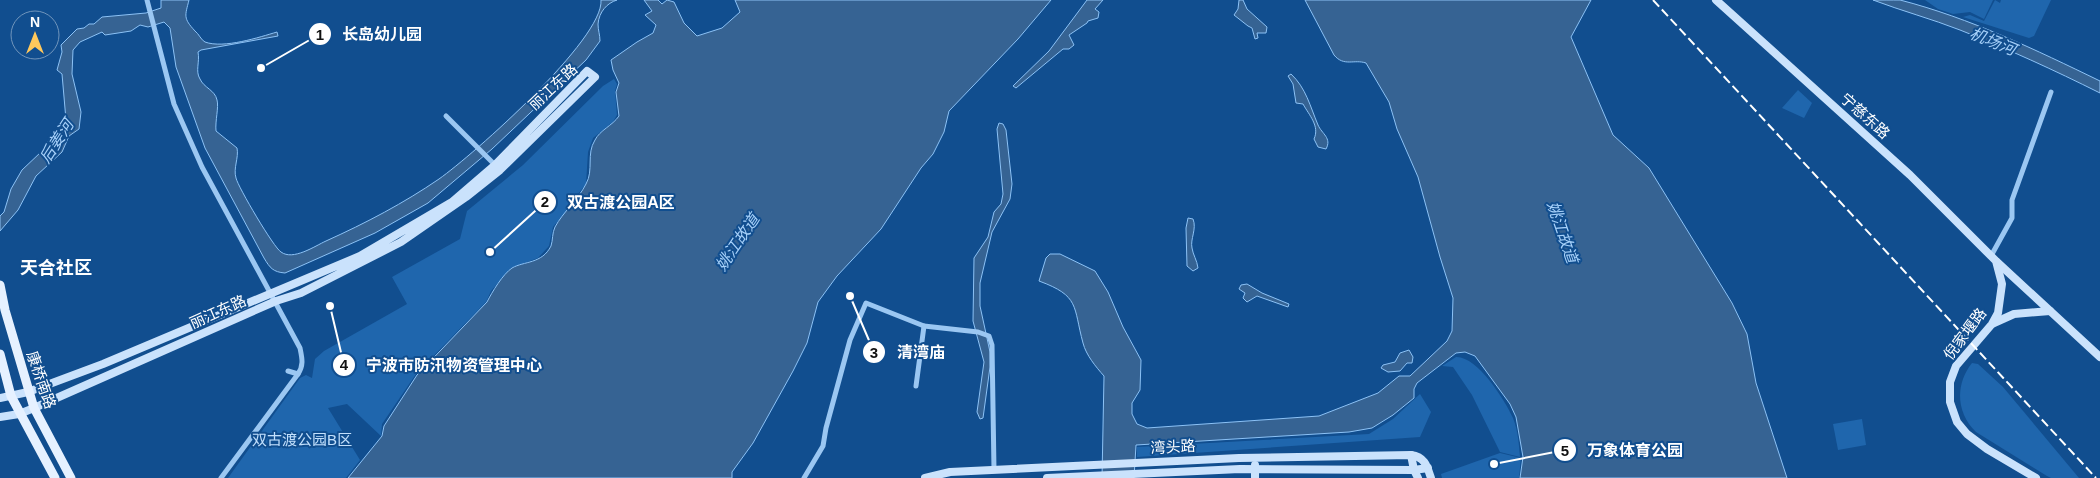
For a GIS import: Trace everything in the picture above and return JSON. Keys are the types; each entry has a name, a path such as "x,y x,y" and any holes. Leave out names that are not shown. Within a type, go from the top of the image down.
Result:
{"main road":[{"name":"宁慈东路","path":"1716,0 1910,176 1994,259 2100,357"},
{"name":"丽江东路","path":"0,398 28,392 103,364 360,256 452,202 496,167 595,78 587,71 496,167 466,197 401,242 301,294 276,301 20,414 0,417"},
{"name":"倪家堰路","path":"1994,259 2000,273 2002,292 1998,314 1992,324 1962,357 1954,371 1950,382 1952,410 1957,422 1967,434 1987,449 2036,478"},
{"name":"康桥南路","path":"0,285 28,392 34,408 71,478"},
{"path":"1992,324 2014,314 2050,311"},
{"name":"康桥南路","path":"0,354 10,396 55,478"},
{"path":"1411,454 1414,470 1418,478"},
{"name":"湾头路","path":"925,478 950,472 1255,458 1411,454 1422,458 1428,468 1268,474 1255,469 1047,478"},
{"path":"1255,458 1255,478"},
{"path":"1268,458 1268,474"},
{"path":"1428,468 1431,478"}],"street":[{"path":"147,0 156,42 174,104 202,167 272,293 300,348 302,368 221,478"},
{"path":"1994,259 2012,218 2012,200 2051,92"},
{"path":"446,116 496,167"},
{"path":"804,478 823,446 826,428 850,340 866,303 924,326 978,332 989,336 992,345 994,470"},
{"path":"916,386 924,326"},
{"path":"288,371 298,374"}],"green space":[{"path":"1925,0 1993,0 1984,19 1970,12 1953,14 1938,9"},
{"path":"1995,0 2000,3 2001,0 2051,0 2034,36 2029,38 1963,17 1970,15 1984,21"},
{"name":"双古渡公园B区","path":"614,79 617,84 615,91 617,115 613,122 593,138 588,152 586,184 576,200 553,227 549,246 538,258 511,268 491,291 486,302 416,374 382,424 381,436 347,404 328,408 360,460 346,478 228,478 300,378 306,375 312,378 315,359 324,351 407,304 392,277 460,239 467,211 523,165 603,86"},
{"path":"1798,90 1812,103 1804,118 1782,108"},
{"path":"1456,357 1473,364 1481,371 1504,401 1515,423 1520,457 1500,452 1472,395 1453,367 1442,366"},
{"path":"1972,363 1978,364 2003,387 2079,478 2051,478 1976,432 1965,416 1960,398 1966,371"},
{"path":"1420,394 1431,412 1420,437 1137,457 1137,447 1369,434 1393,419"},
{"path":"1862,419 1866,445 1838,450 1833,424"},
{"path":"1500,453 1521,458 1519,478 1442,478 1441,474"}],"water":[{"name":"后姜河","path":"161,0 189,0 186,13 187,20 202,40 213,44 232,43 277,32 278,36 201,50 198,52 198,73 202,82 214,94 217,100 216,131 237,148 235,174 238,184 277,248 281,252 292,255 310,249 384,212 426,188 456,166 506,122 560,67 582,41 596,18 601,0 617,0 613,1 602,12 598,24 600,41 586,60 492,149 428,203 375,233 285,273 278,272 270,267 266,261 205,148 176,67 170,28 164,22 148,27 140,25 131,31 105,35 102,32 80,42 73,50 72,74 81,112 79,129 69,136 62,152 36,176 18,210 0,231 0,216 4,212 11,189 22,170 41,152 59,125 63,125 66,120 62,74 57,70 62,52 61,45 77,29 94,24 102,17 146,13 161,8"},
{"name":"姚江故道","path":"644,0 658,0 662,4 667,0 674,2 684,23 697,36 722,28 740,12 735,0 1051,0 1018,39 949,111 944,132 933,154 921,168 881,229 837,276 818,302 807,343 753,443 732,472 732,478 348,478 382,436 384,426 417,375 487,302 505,274 512,268 543,256 551,246 555,227 586,184 590,173 592,145 600,133 619,116 616,92 619,83 611,60 653,33 656,25 645,15 652,11"},
{"path":"1087,0 1103,0 1095,9 1099,12 1098,18 1088,21 1069,35 1074,45 1069,49 1063,49 1016,88 1013,86 1049,51"},
{"path":"1239,0 1243,0 1247,9 1267,27 1266,33 1257,33 1258,38 1255,39 1252,28 1234,15 1238,9"},
{"name":"姚江故道","path":"1305,0 1591,0 1571,37 1613,135 1649,168 1732,303 1747,334 1756,383 1787,478 1520,478 1523,457 1516,417 1510,404 1475,356 1465,352 1456,353 1417,383 1414,389 1414,398 1393,415 1372,428 1349,432 1136,445 1134,478 1102,478 1104,376 1086,352 1073,304 1062,292 1039,281 1046,258 1050,254 1060,254 1095,271 1108,292 1123,327 1141,360 1140,390 1132,403 1132,414 1137,424 1147,428 1319,416 1378,393 1399,376 1410,376 1447,341 1452,331 1453,298 1418,177 1397,129 1389,102 1366,63 1345,62 1334,55"},
{"name":"机场河","path":"1873,0 1900,0 1977,25 2100,81 2100,93 1978,37"},
{"path":"1291,74 1304,91 1318,125 1327,139 1328,145 1326,149 1318,147 1314,139 1316,130 1313,121 1303,104 1296,103 1293,84 1288,76"},
{"path":"999,123 1003,124 1006,130 1012,184 1010,199 992,232 980,283 980,306 990,352 990,367 983,418 980,419 977,412 984,362 973,321 974,258 988,237 994,212 1001,204 1003,194 997,129"},
{"path":"1188,218 1193,219 1194,223 1192,245 1198,268 1193,271 1187,266 1186,228"},
{"path":"1247,284 1262,293 1289,304 1288,307 1257,296 1247,302 1243,298 1245,293 1239,289 1241,285"},
{"path":"1409,350 1413,357 1412,363 1407,363 1400,371 1388,372 1381,368 1383,365 1395,362 1400,353"}],"railway":[{"path":"1653,0 2096,478"}],"place":[{"name":"长岛幼儿园","path":"261,68"},
{"name":"双古渡公园A区","path":"490,252"},
{"name":"清湾庙","path":"850,296"},
{"name":"宁波市防汛物资管理中心","path":"330,306"},
{"name":"万象体育公园","path":"1494,464"}],"district":[{"name":"天合社区","path":"56,268"}]}
